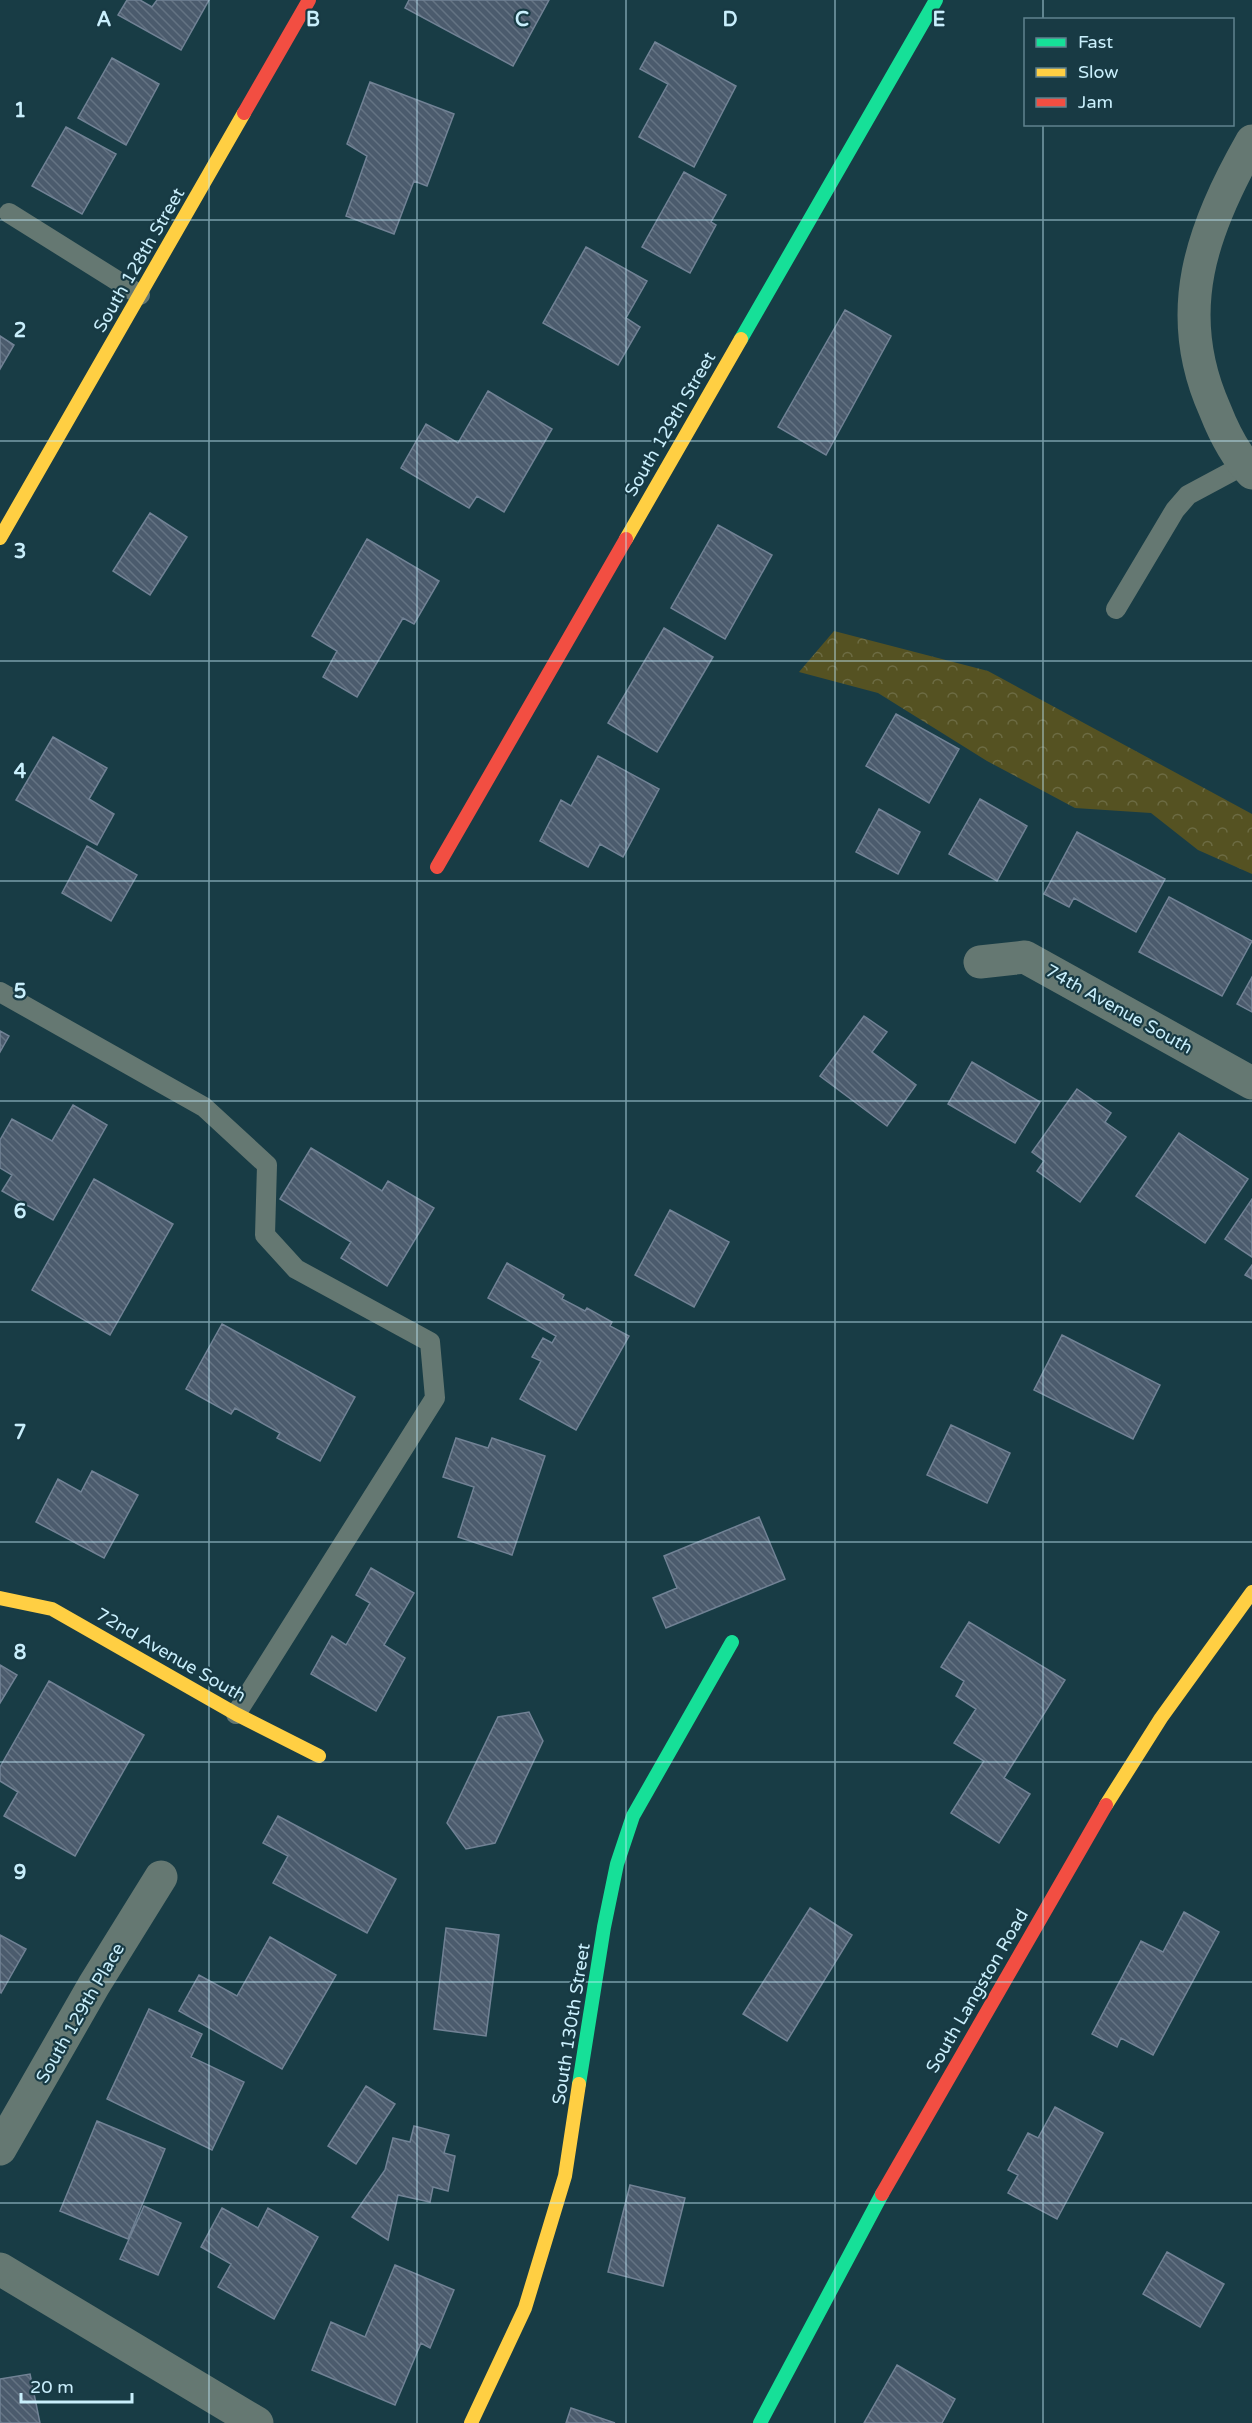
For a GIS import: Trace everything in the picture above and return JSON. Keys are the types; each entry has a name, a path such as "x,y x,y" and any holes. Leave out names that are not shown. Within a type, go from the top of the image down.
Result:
{"street":[{"name":"South 128th Street","path":"0,538 309,0"},
{"name":"South 129th Street","path":"437,867 936,0"},
{"path":"1248,469 1225,434 1207,393 1193,332 1196,282 1209,227 1226,188 1252,141"},
{"name":"74th Avenue South","path":"980,962 1025,957 1252,1083"},
{"name":"South Langston Road","path":"760,2423 879,2199 1085,1839 1161,1718 1252,1592"},
{"name":"72nd Avenue South","path":"0,1598 52,1609 236,1714 319,1756"},
{"name":"South 130th Street","path":"471,2423 525,2308 565,2176 604,1927 633,1816 732,1642"},
{"name":"South 129th Place","path":"0,2149 94,1985 161,1877"},
{"path":"0,2269 257,2423"}],"lane":[{"path":"9,213 140,295"},
{"path":"1116,609 1175,510 1188,495 1248,469"},
{"path":"0,992 204,1107 267,1165 265,1235 296,1269 430,1342 435,1398 236,1714"}],"green space":[{"path":"834,631 988,671 1252,814 1252,874 1198,850 1151,813 1075,808 987,761 878,693 799,672"}],"building":[{"path":"127,0 140,0 152,7 157,0 209,0 181,50 118,15"},
{"path":"409,0 549,0 513,66 405,8"},
{"path":"655,42 736,86 694,167 639,137 668,84 640,69"},
{"path":"112,58 159,84 126,145 78,118"},
{"path":"370,82 454,114 427,186 414,181 394,234 346,216 367,156 347,144"},
{"path":"66,127 116,154 82,214 32,186"},
{"path":"684,172 726,195 711,222 716,225 690,273 642,247"},
{"path":"586,247 647,281 626,318 640,327 618,365 543,323"},
{"path":"845,310 891,336 826,455 778,427"},
{"path":"0,336 14,345 0,369"},
{"path":"488,391 552,429 504,512 477,496 469,508 401,468 426,424 458,443"},
{"path":"150,513 187,537 150,595 113,571"},
{"path":"718,525 772,555 725,639 671,608"},
{"path":"367,539 439,581 414,624 403,618 357,697 323,677 337,651 312,636"},
{"path":"664,628 713,657 657,752 608,723"},
{"path":"896,714 959,749 929,803 866,766"},
{"path":"53,737 107,768 89,799 114,814 97,845 16,800"},
{"path":"598,756 659,789 623,857 600,844 588,867 540,841 561,800 571,806"},
{"path":"980,799 1027,826 997,881 949,854"},
{"path":"879,809 920,832 898,874 856,852"},
{"path":"1077,832 1165,879 1136,932 1074,898 1069,907 1044,894"},
{"path":"87,846 137,875 111,921 62,893"},
{"path":"1169,897 1252,941 1222,996 1139,952"},
{"path":"1252,977 1252,1012 1237,1004"},
{"path":"864,1016 887,1032 872,1052 916,1085 887,1126 820,1076"},
{"path":"0,1031 9,1036 0,1052"},
{"path":"972,1062 1040,1102 1015,1143 948,1104"},
{"path":"1077,1089 1111,1113 1105,1122 1126,1137 1080,1202 1037,1171 1044,1161 1032,1152"},
{"path":"73,1105 107,1125 53,1220 2,1191 12,1175 0,1168 0,1140 12,1119 52,1141"},
{"path":"1179,1133 1248,1179 1205,1243 1136,1196"},
{"path":"311,1148 382,1191 388,1181 434,1208 387,1286 341,1258 351,1242 280,1199"},
{"path":"94,1179 173,1224 110,1335 32,1290"},
{"path":"1252,1199 1252,1257 1225,1239"},
{"path":"670,1210 729,1242 694,1307 635,1275"},
{"path":"507,1263 564,1295 562,1299 585,1311 587,1308 612,1322 610,1326 629,1336 576,1430 520,1399 541,1361 532,1357 543,1338 552,1343 556,1336 488,1298"},
{"path":"1252,1265 1252,1279 1245,1275"},
{"path":"222,1324 355,1397 320,1461 277,1438 280,1433 235,1408 231,1414 186,1389"},
{"path":"1062,1335 1160,1385 1133,1439 1034,1390"},
{"path":"951,1425 1010,1453 987,1503 927,1475"},
{"path":"456,1438 488,1448 492,1438 545,1456 512,1555 458,1537 474,1487 443,1477"},
{"path":"92,1471 138,1495 104,1558 36,1522 58,1479 81,1492"},
{"path":"759,1517 785,1579 666,1628 653,1598 677,1588 664,1556"},
{"path":"371,1568 414,1593 384,1645 405,1658 376,1711 311,1674 332,1636 346,1645 370,1603 356,1595"},
{"path":"969,1622 1065,1680 1004,1778 1030,1794 999,1843 951,1813 984,1761 954,1743 976,1709 956,1696 964,1681 941,1667"},
{"path":"0,1665 17,1675 0,1703"},
{"path":"49,1681 144,1735 75,1856 4,1816 18,1792 0,1781 0,1767"},
{"path":"529,1712 543,1741 495,1843 466,1849 447,1823 498,1717"},
{"path":"278,1816 396,1879 367,1933 273,1883 288,1856 263,1843"},
{"path":"810,1908 852,1935 787,2041 743,2014"},
{"path":"1184,1912 1219,1932 1153,2055 1121,2038 1117,2047 1092,2034 1141,1941 1163,1952"},
{"path":"446,1928 499,1935 486,2036 434,2029"},
{"path":"0,1935 26,1949 1,1993 0,1992"},
{"path":"270,1937 336,1975 282,2069 179,2011 199,1975 237,1996"},
{"path":"149,2009 202,2034 191,2057 244,2082 212,2150 107,2099"},
{"path":"366,2086 395,2104 356,2164 328,2146"},
{"path":"1055,2107 1103,2133 1057,2219 1008,2193 1018,2175 1008,2170 1028,2133 1038,2138"},
{"path":"97,2121 165,2149 128,2239 60,2211"},
{"path":"414,2126 449,2135 444,2153 455,2156 448,2191 433,2187 430,2202 398,2195 388,2240 352,2217 385,2170 393,2138 410,2142"},
{"path":"630,2185 685,2198 663,2286 608,2272"},
{"path":"144,2206 181,2223 158,2275 120,2259"},
{"path":"222,2208 258,2228 268,2208 318,2237 274,2319 218,2287 231,2264 201,2247"},
{"path":"1167,2252 1224,2284 1200,2327 1143,2294"},
{"path":"395,2265 454,2290 430,2348 421,2343 395,2405 312,2370 331,2322 365,2337"},
{"path":"897,2365 955,2399 942,2423 864,2423"},
{"path":"30,2374 40,2423 0,2423 0,2379"},
{"path":"571,2408 615,2423 566,2423"}],"traffic: fast":[{"path":"741,339 936,0"},
{"path":"579,2084 604,1927 617,1864 633,1816 732,1642"},
{"path":"760,2423 882,2194"}],"traffic: slow":[{"path":"0,538 244,113"},
{"path":"626,539 741,339"},
{"path":"1106,1805 1161,1718 1252,1592"},
{"path":"0,1598 52,1609 236,1714 319,1756"},
{"path":"471,2423 525,2308 565,2176 579,2084"}],"traffic: jam":[{"path":"244,113 309,0"},
{"path":"437,867 626,539"},
{"path":"882,2194 1106,1805"}]}
